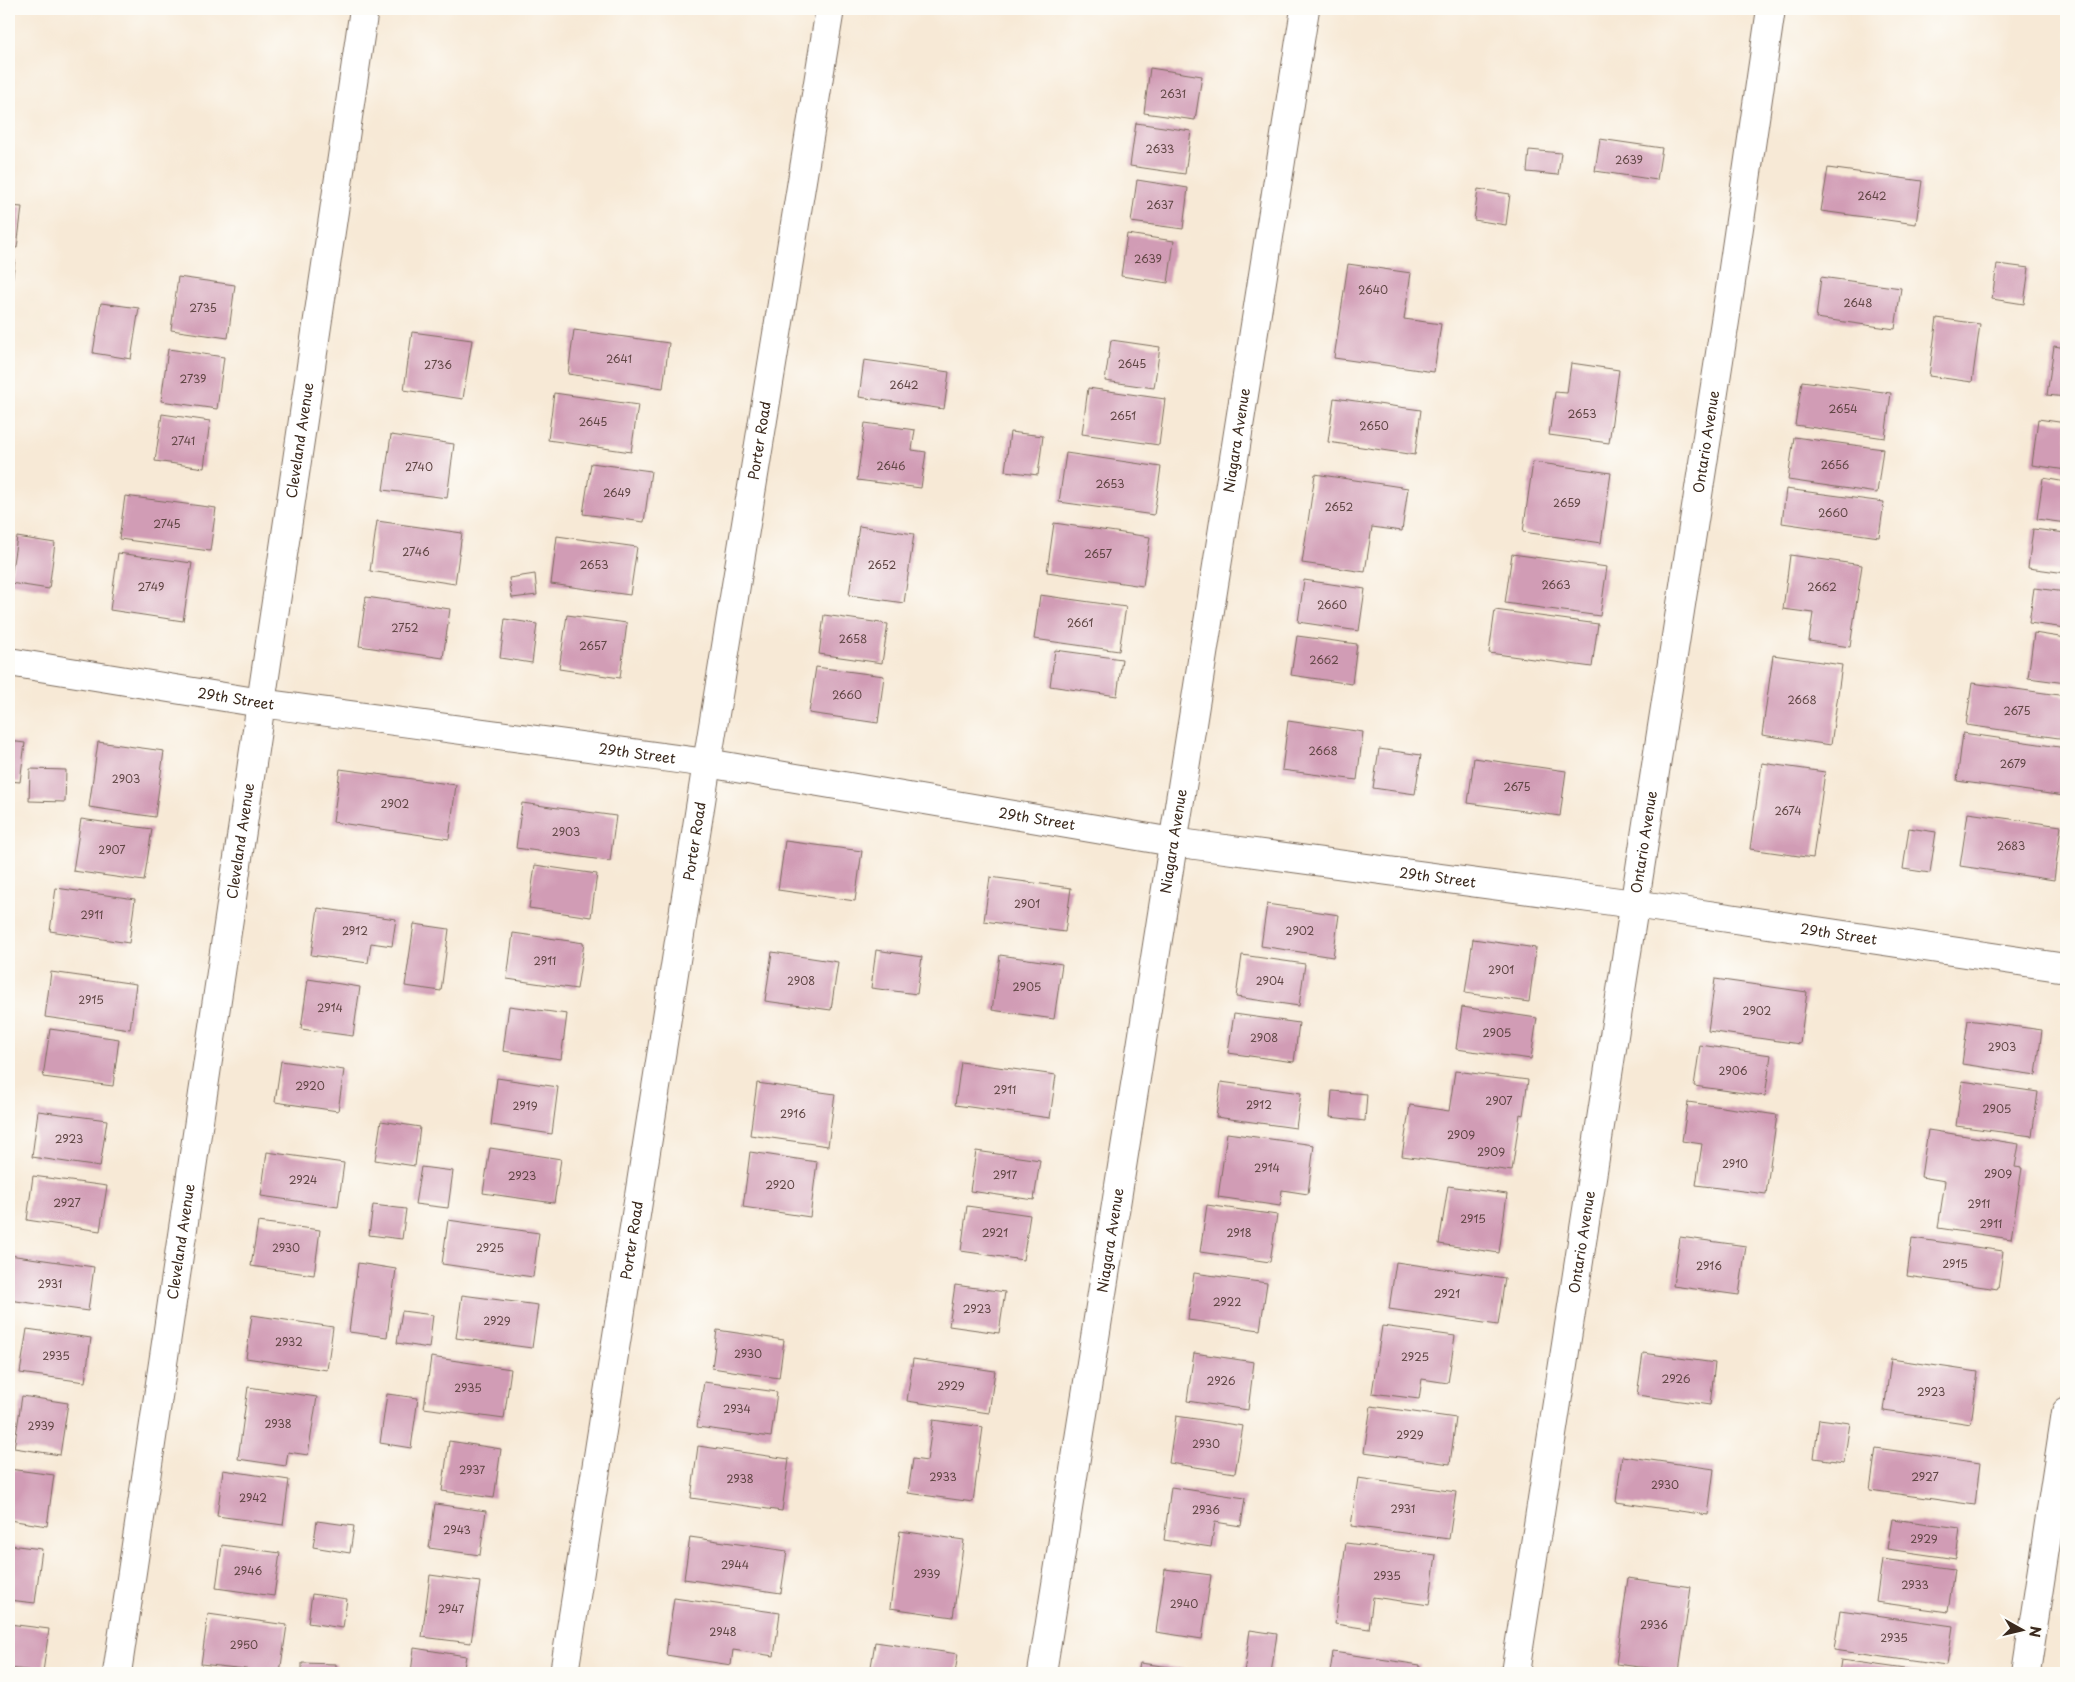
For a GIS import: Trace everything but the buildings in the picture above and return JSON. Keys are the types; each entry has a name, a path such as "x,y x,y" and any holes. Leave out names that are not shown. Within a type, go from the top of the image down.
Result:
{"street":[{"name":"Cleveland Avenue","path":"117,1673 364,9"},
{"name":"Porter Road","path":"564,1673 707,763 830,9"},
{"name":"Niagara Avenue","path":"1042,1673 1305,9"},
{"name":"Ontario Avenue","path":"1515,1673 1732,280 1771,9"},
{"name":"29th Street","path":"9,662 261,703 707,763 1174,842 1634,904 2066,968"},
{"path":"2026,1673 2066,1412"}]}
